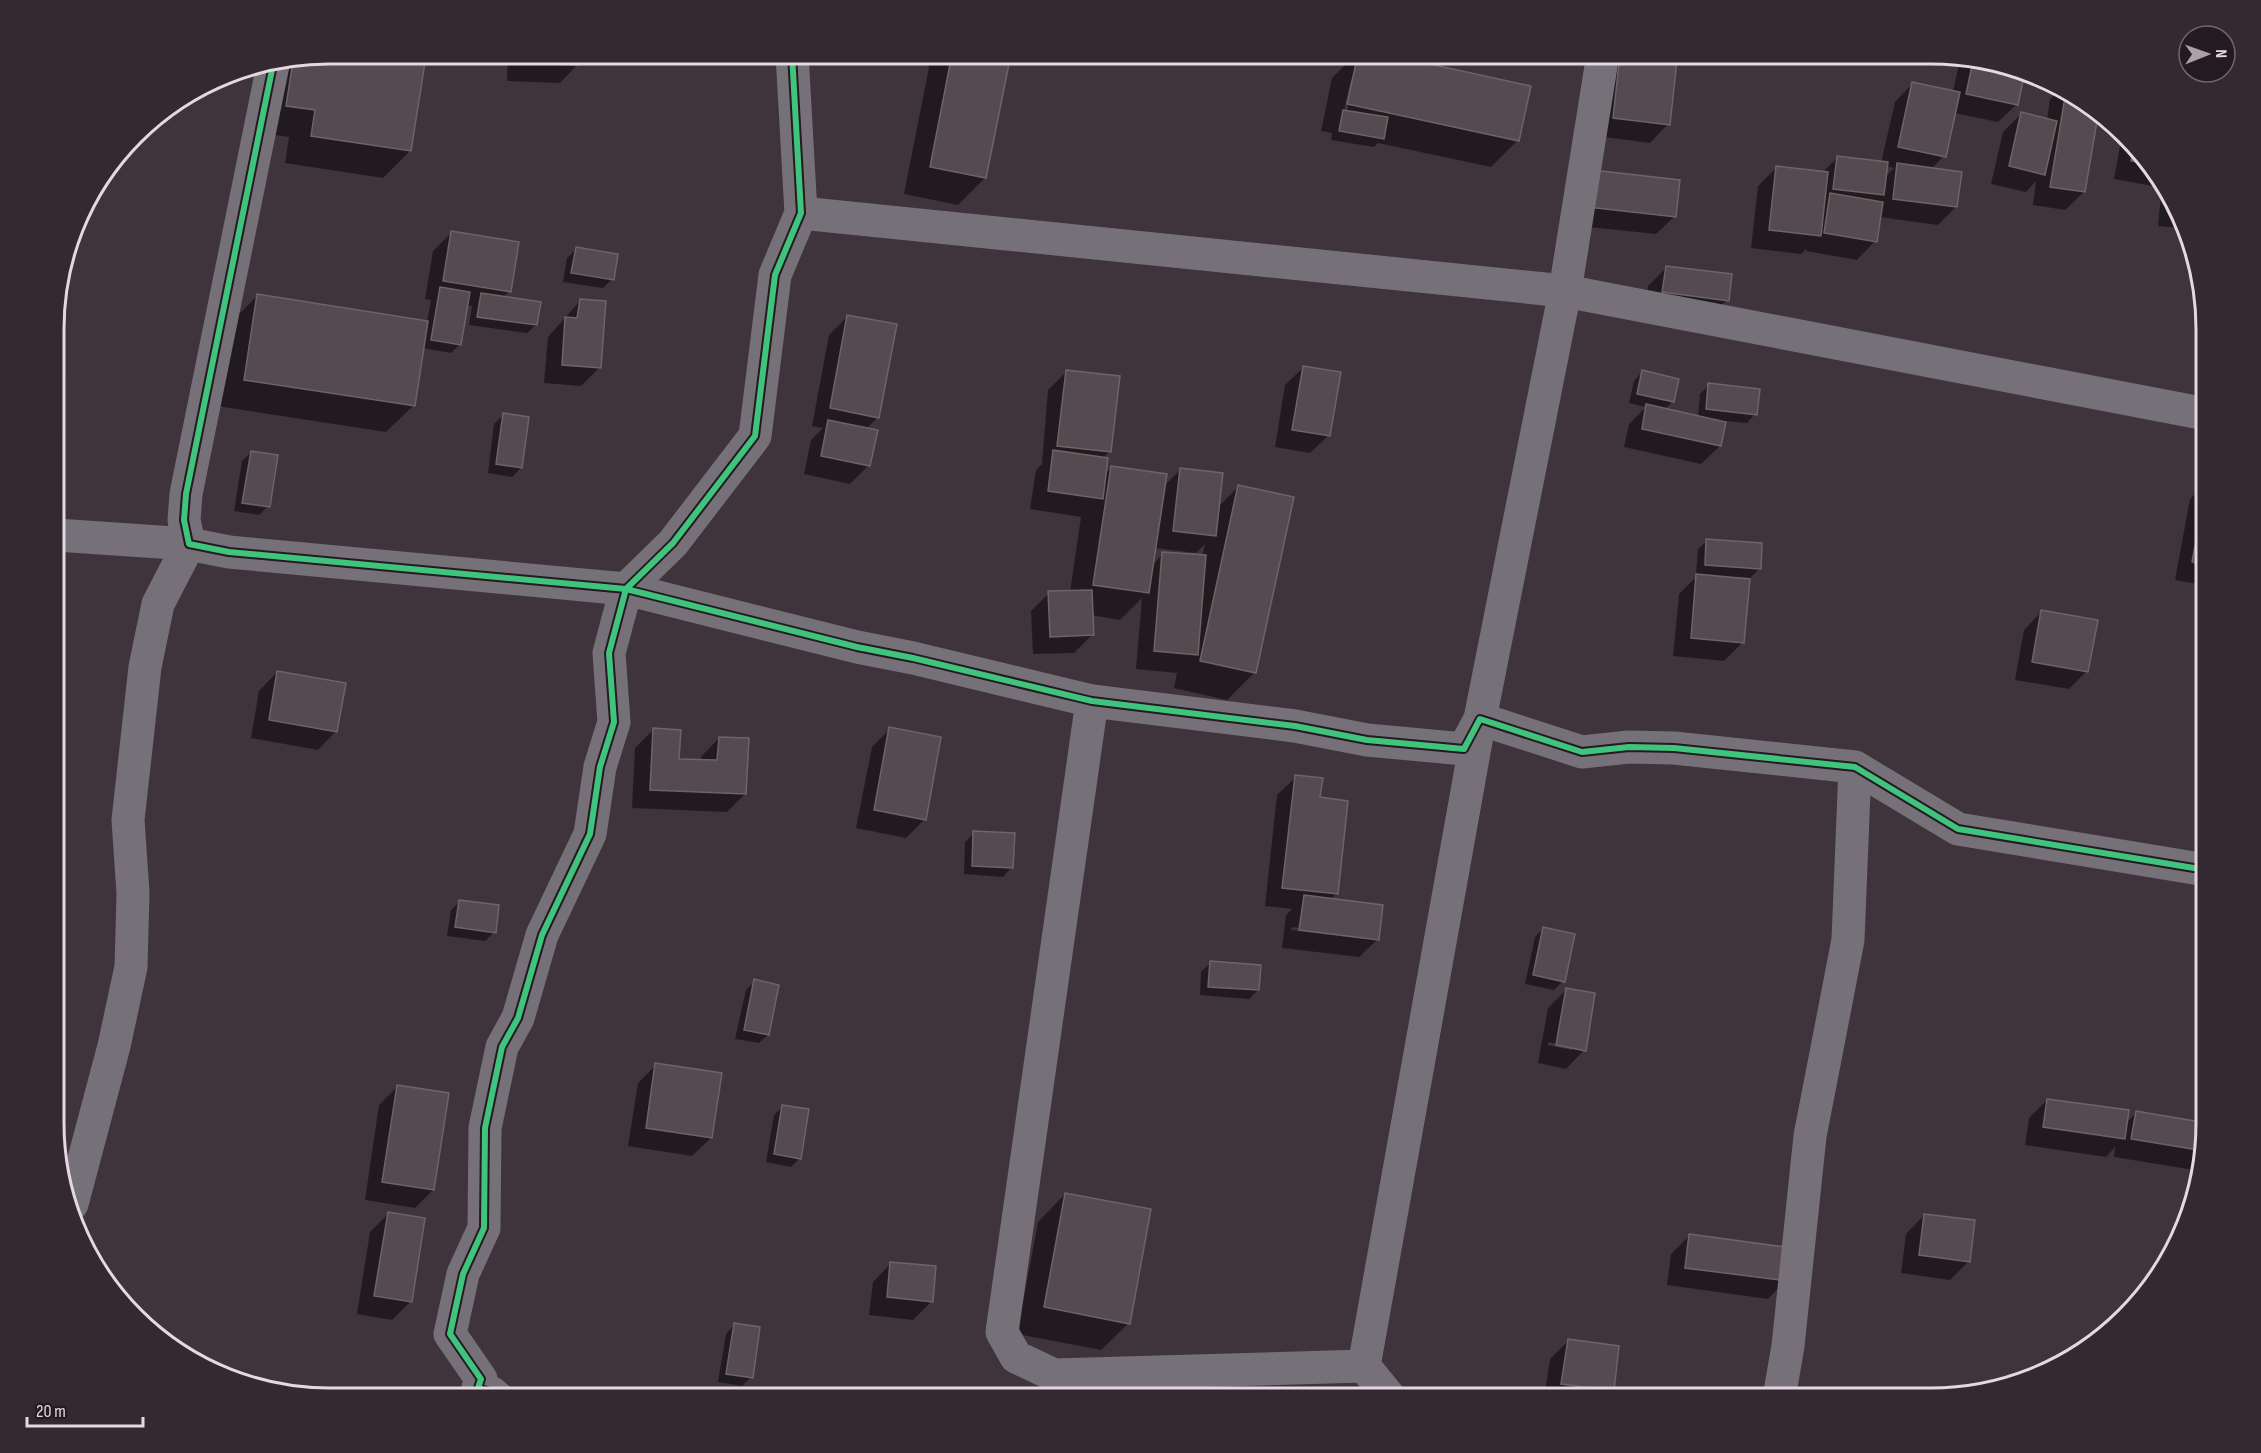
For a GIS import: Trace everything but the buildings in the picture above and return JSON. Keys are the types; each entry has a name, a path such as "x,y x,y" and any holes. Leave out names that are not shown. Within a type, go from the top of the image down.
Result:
{"street":[{"path":"478,1388 481,1378 450,1334 463,1274 484,1228 485,1128 502,1047 518,1018 542,935 590,834 600,767 614,722 609,653 626,589 673,543 755,436 775,274 801,213 793,64"},
{"path":"1382,1388 1364,1366 1480,719 1565,291 1601,64"},
{"path":"75,1194 114,1046 131,967 133,893 128,820 145,666 158,604 189,544 184,520 186,494 272,71"},
{"path":"801,213 1565,291 2196,412"},
{"path":"64,536 189,544 229,552 626,589 857,647 913,658 1092,701 1295,726 1367,740 1464,749 1480,719"},
{"path":"1092,701 1002,1332 1016,1357 1054,1375 1364,1366"},
{"path":"1480,719 1582,752 1629,747 1674,748 1855,768 1958,829 2196,868"},
{"path":"1781,1388 1788,1346 1810,1136 1848,940 1855,768"}],"cycle path":[{"path":"478,1388 481,1379 450,1334 463,1274 484,1228 485,1128 502,1047 518,1018 542,935 590,834 600,767 614,722 609,653 626,589 673,543 755,436 775,275 801,213 793,64"},
{"path":"272,71 186,494 184,520 189,544 229,552 626,589 857,647 913,658 1092,701 1295,726 1367,740 1464,749 1480,719 1582,752 1629,747 1674,748 1855,767 1958,829 2196,868"}]}
